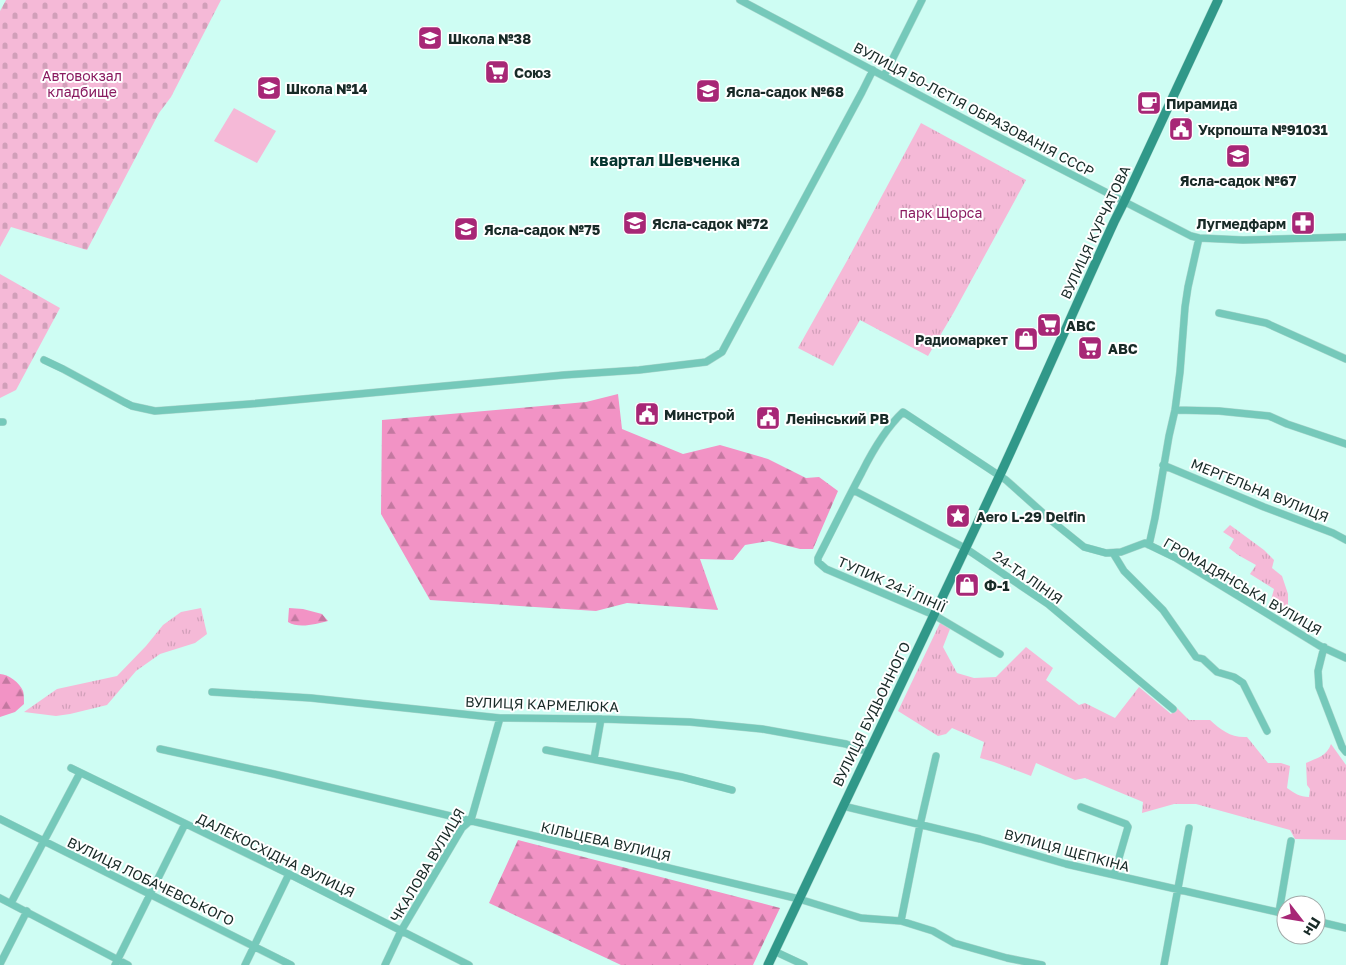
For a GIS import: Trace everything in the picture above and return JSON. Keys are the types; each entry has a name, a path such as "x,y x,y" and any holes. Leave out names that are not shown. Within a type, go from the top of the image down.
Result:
{"main road":[{"name":"ВУЛИЦЯ КУРЧАТОВА","path":"999,476 1114,222 1218,0"},
{"name":"ВУЛИЦЯ БУДЬОННОГО","path":"768,965 999,476"}],"street":[{"name":"ВУЛИЦЯ 50-ЛЄТІЯ ОБРАЗОВАНІЯ СССР","path":"740,0 990,133 1191,236 1244,240 1346,237"},
{"path":"884,76 922,0"},
{"path":"44,360 132,406 154,411 639,370 706,362 722,352 873,70"},
{"path":"1149,545 1168,436 1175,410 1186,297 1199,238"},
{"path":"1220,313 1266,323 1346,359"},
{"path":"1175,410 1219,411 1269,416 1346,444"},
{"name":"ГРОМАДЯНСЬКА ВУЛИЦЯ","path":"853,490 881,438 902,412 1006,480 1084,547 1113,553 1145,543 1176,558 1324,647 1346,658"},
{"name":"МЕРГЕЛЬНА ВУЛИЦЯ","path":"1164,465 1264,507 1333,533 1346,540"},
{"name":"24-ТА ЛІНІЯ","path":"853,490 965,548 1048,604 1173,709"},
{"name":"ТУПИК 24-Ї ЛІНІЇ","path":"853,490 818,558 818,562 826,569 934,615 1000,654"},
{"path":"1113,553 1124,571 1163,610 1196,657 1203,659 1217,672 1234,677 1242,683 1267,731"},
{"path":"1324,647 1318,671 1319,686 1342,747 1346,752"},
{"name":"ВУЛИЦЯ КАРМЕЛЮКА","path":"212,692 311,698 500,718 690,722 762,729 846,744 868,751"},
{"name":"ЧКАЛОВА ВУЛИЦЯ","path":"385,965 401,932 462,828 471,820 500,718"},
{"path":"594,759 601,719"},
{"name":"КІЛЬЦЕВА ВУЛИЦЯ","path":"160,749 471,820 799,899 861,918 901,921 933,931 954,943 1007,958 1042,965"},
{"path":"546,750 682,777 732,790"},
{"path":"901,921 936,756"},
{"name":"ДАЛЕКОСХІДНА ВУЛИЦЯ","path":"71,768 289,874 469,965"},
{"path":"11,903 80,773"},
{"name":"ВУЛИЦЯ ЩЕПКІНА","path":"843,806 980,839 1066,864 1276,912"},
{"path":"1081,807 1126,824 1128,827 1114,875"},
{"name":"ВУЛИЦЯ ЛОБАЧЕВСЬКОГО","path":"0,819 291,965"},
{"path":"116,962 185,824"},
{"path":"1164,965 1189,828"},
{"path":"1284,895 1291,841"},
{"path":"245,965 289,874"},
{"path":"0,898 116,962 128,965"},
{"path":"0,964 27,912"},
{"path":"1326,923 1346,928"},
{"path":"774,951 804,965"}],"green space":[{"name":"Автовокзал кладбище","path":"6,0 221,0 171,97 159,113 87,250 11,227 0,247 0,11"},
{"path":"234,108 276,131 257,163 214,141"},
{"name":"парк Щорса","path":"921,123 1026,180 928,356 860,320 833,366 798,348"},
{"path":"0,274 60,308 16,390 0,398"},
{"path":"618,394 622,429 683,454 720,445 768,459 806,478 819,477 838,491 813,549 800,549 769,541 745,545 733,560 700,559 718,610 627,603 596,611 430,600 381,514 382,420 586,402"},
{"path":"1230,525 1264,550 1274,560 1272,568 1282,576 1288,594 1288,608 1282,614 1269,607 1274,589 1250,574 1256,565 1229,548 1234,539 1223,532"},
{"path":"201,608 207,634 195,643 160,654 136,671 107,705 56,716 24,712 57,689 117,676 163,625 181,612"},
{"path":"289,608 303,609 322,614 328,621 308,625 292,624 288,622"},
{"path":"940,623 950,629 943,647 957,673 974,678 996,677 1026,647 1053,668 1046,680 1079,705 1085,703 1115,718 1139,687 1171,714 1177,708 1189,720 1210,720 1227,733 1247,737 1268,763 1281,763 1290,766 1287,788 1300,795 1309,797 1310,789 1307,785 1306,763 1324,754 1331,744 1346,765 1346,840 1295,839 1290,830 1196,804 1174,804 1142,813 1143,802 1085,778 1075,780 1036,763 1031,776 980,758 984,742 952,728 946,734 938,736 898,711"},
{"path":"0,674 10,677 17,682 23,692 24,704 15,712 0,717"},
{"path":"518,840 780,908 753,965 621,965 489,903"}],"place":[{"name":"Школа №38","path":"430,38"},
{"name":"Союз","path":"497,72"},
{"name":"Школа №14","path":"269,88"},
{"name":"Ясла-садок №68","path":"708,91"},
{"name":"Пирамида","path":"1149,103"},
{"name":"Укрпошта №91031","path":"1181,129"},
{"name":"Ясла-садок №67","path":"1238,156"},
{"name":"Ясла-садок №72","path":"635,223"},
{"name":"Лугмедфарм","path":"1303,223"},
{"name":"Ясла-садок №75","path":"466,229"},
{"name":"АВС","path":"1049,325"},
{"name":"Радиомаркет","path":"1026,339"},
{"name":"ABC","path":"1090,348"},
{"name":"Минстрой","path":"647,414"},
{"name":"Ленінський РВ","path":"768,418"},
{"name":"Aero L-29 Delfin","path":"958,516"},
{"name":"Ф-1","path":"967,585"}],"district":[{"name":"квартал Шевченка","path":"665,160"}]}
